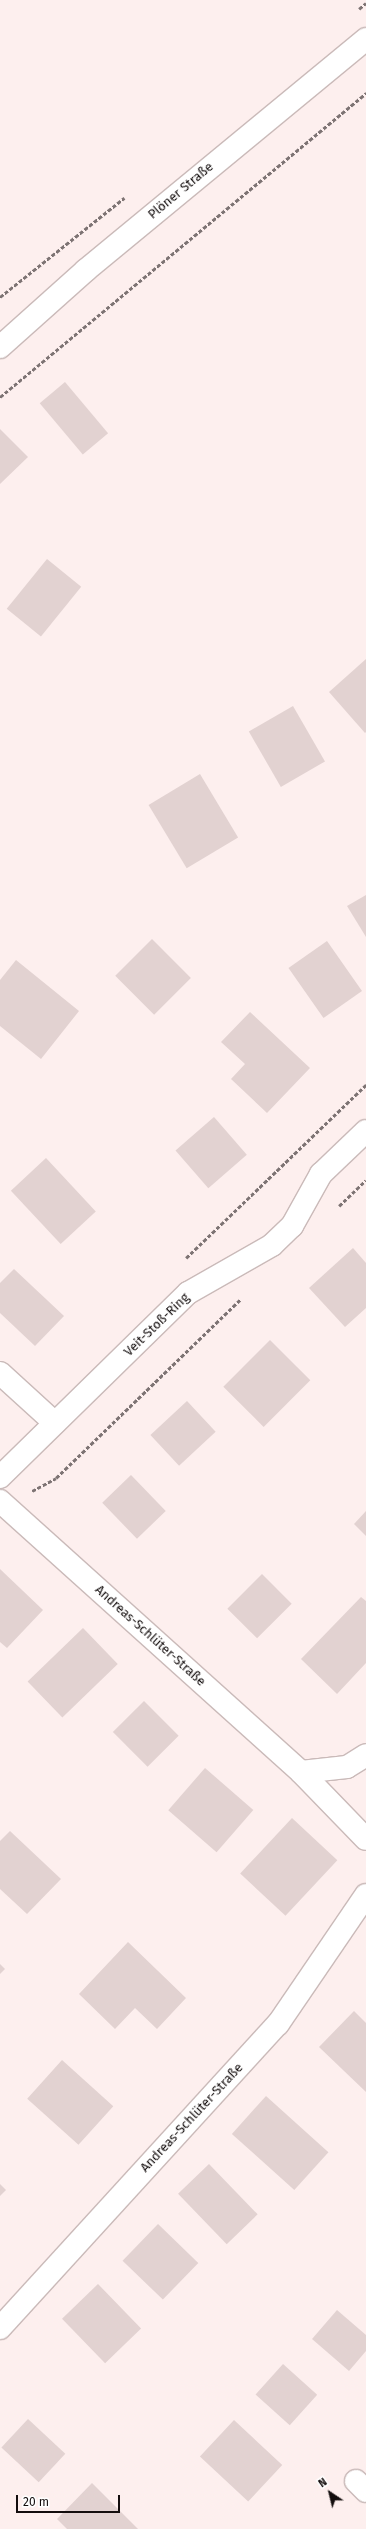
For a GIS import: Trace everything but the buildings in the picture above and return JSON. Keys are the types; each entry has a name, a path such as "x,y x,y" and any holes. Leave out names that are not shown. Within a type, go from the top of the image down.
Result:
{"street":[{"name":"Plöner Straße","path":"0,347 86,270 366,39"},
{"name":"Veit-Stoß-Ring","path":"0,1477 188,1293 272,1245 292,1226 321,1174 366,1131"},
{"path":"0,1373 55,1423"},
{"name":"Andreas-Schlüter-Straße","path":"3,1504 301,1772 366,1839"},
{"path":"301,1772 347,1767 366,1755"},
{"name":"Andreas-Schlüter-Straße","path":"0,2328 278,2024 366,1895"}],"path":[{"path":"0,397 366,93"},
{"path":"332,1212 366,1180"},
{"path":"3,1504 56,1478 246,1294"}]}
